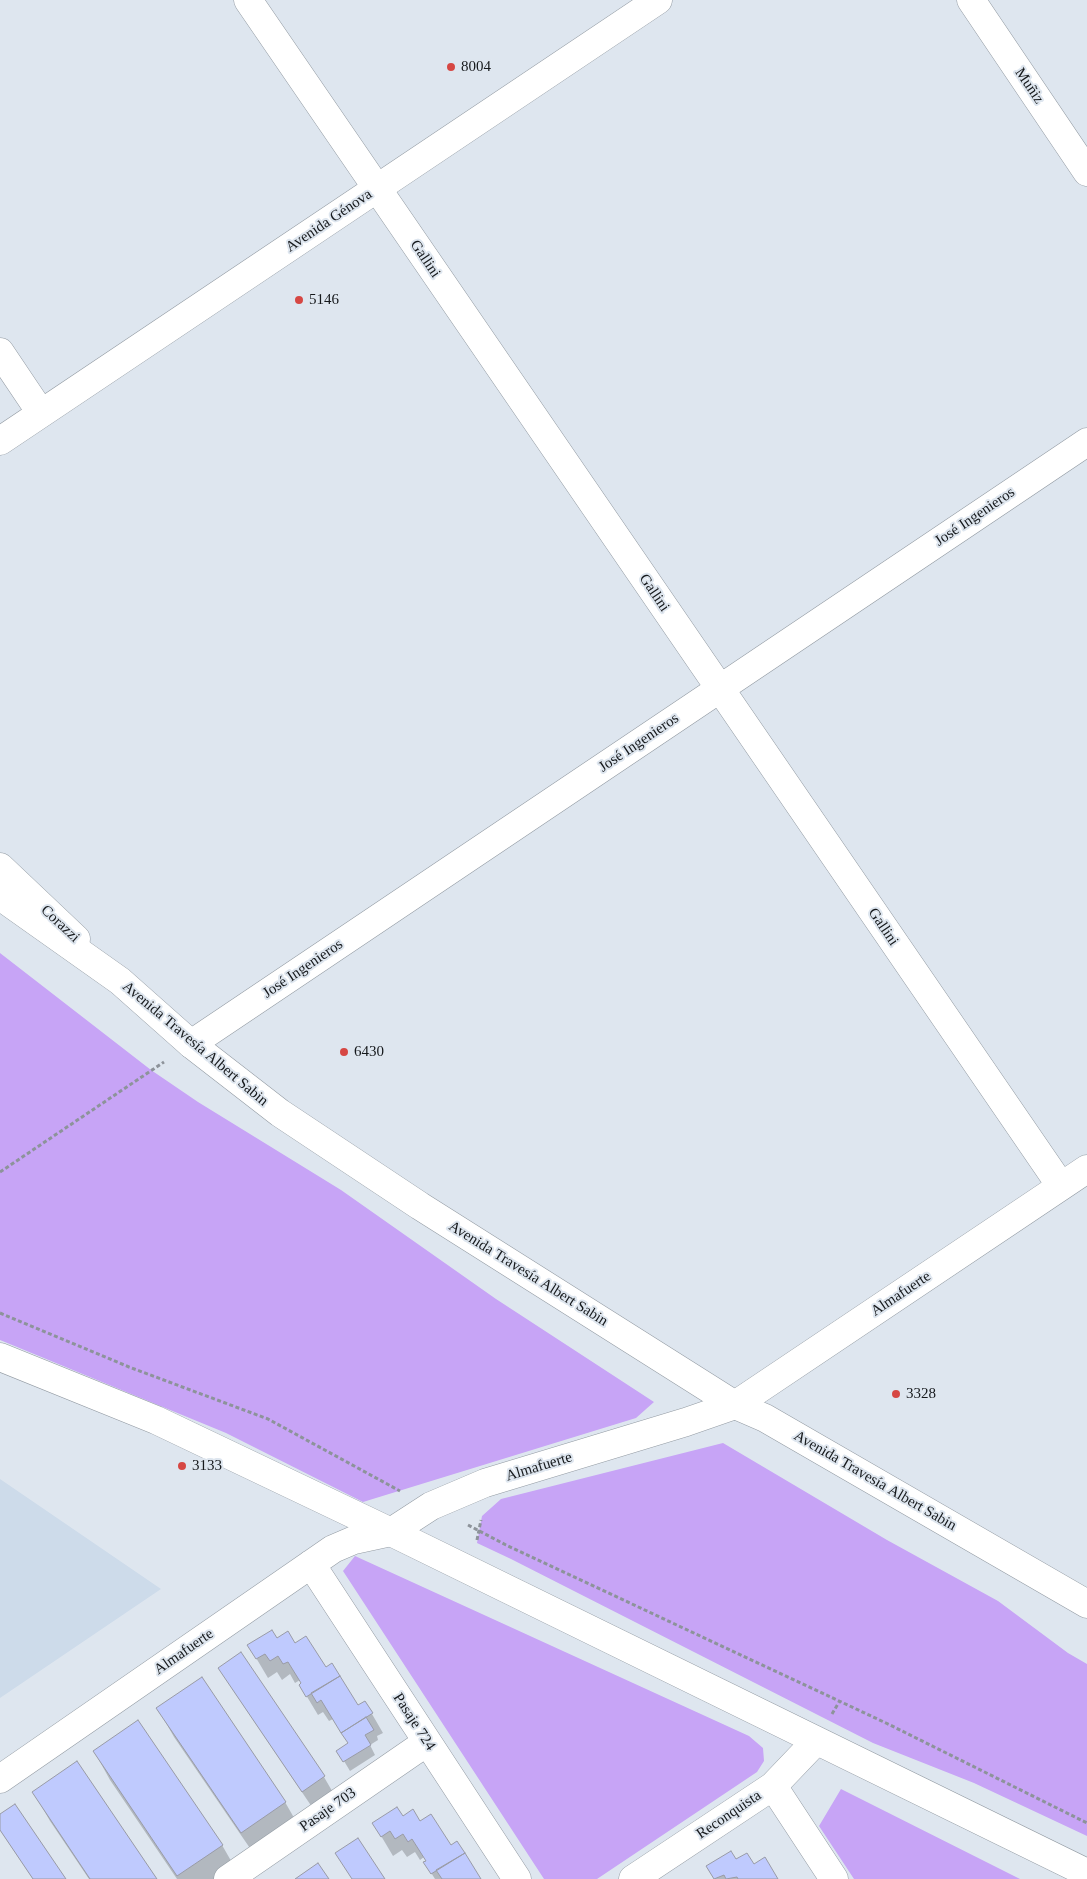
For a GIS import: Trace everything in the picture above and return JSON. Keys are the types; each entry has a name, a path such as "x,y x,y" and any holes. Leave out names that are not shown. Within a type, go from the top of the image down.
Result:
{"street":[{"name":"Gallini","path":"248,0 1061,1186"},
{"name":"Avenida Génova","path":"0,442 658,0"},
{"name":"Muñiz","path":"971,0 1087,172"},
{"path":"0,352 42,413"},
{"name":"José Ingenieros","path":"191,1044 1087,442"},
{"name":"Corazzi","path":"0,867 120,981"},
{"name":"Avenida Travesía Albert Sabin","path":"0,896 120,981 191,1044 280,1113 420,1206 735,1405 765,1418 1087,1604"},
{"name":"Almafuerte","path":"0,1779 333,1549 354,1540 391,1532 431,1506 485,1483 686,1422 735,1405 1087,1169"},
{"path":"0,1357 156,1420 391,1532 1087,1872"},
{"name":"Pasaje 724","path":"311,1564 517,1879"},
{"name":"Reconquista","path":"633,1879 773,1786 816,1740"},
{"name":"Pasaje 703","path":"228,1879 427,1742"},
{"path":"773,1786 834,1879"}],"path":[{"path":"0,1172 191,1044"},
{"path":"0,1313 129,1367 268,1419 400,1491"},
{"path":"479,1531 886,1723 1087,1823"}],"shaded area":[{"path":"0,953 151,1070 198,1102 341,1190 496,1299 654,1402 636,1418 363,1502 226,1433 0,1340"},
{"path":"723,1443 887,1540 998,1601 1068,1653 1087,1664 1087,1836 974,1783 873,1743 477,1543 482,1516 501,1499"},
{"path":"0,1479 161,1589 0,1698"},
{"path":"355,1556 749,1736 763,1748 764,1761 757,1772 597,1879 544,1879 343,1571"},
{"path":"841,1789 1020,1879 854,1879 819,1826"}],"building":[{"path":"272,1630 277,1638 288,1631 295,1643 306,1636 326,1667 332,1663 340,1676 306,1697 299,1685 301,1683 288,1662 283,1664 278,1656 270,1661 265,1654 256,1659 247,1645"},
{"path":"241,1652 325,1776 302,1792 218,1668"},
{"path":"340,1676 358,1705 365,1701 373,1713 341,1733 321,1700 317,1703 311,1693"},
{"path":"202,1677 286,1802 241,1833 156,1708"},
{"path":"366,1717 374,1730 365,1735 371,1745 343,1762 336,1751 348,1743 341,1733"},
{"path":"138,1720 223,1845 177,1876 93,1751"},
{"path":"77,1761 157,1879 90,1879 32,1792"},
{"path":"15,1804 66,1879 33,1879 0,1830 0,1814"},
{"path":"397,1807 403,1816 413,1809 420,1821 431,1814 451,1845 457,1841 465,1853 431,1874 423,1862 426,1861 412,1839 408,1842 403,1834 395,1839 390,1831 381,1837 372,1823"},
{"path":"358,1838 385,1879 352,1879 335,1853"},
{"path":"731,1851 736,1859 747,1853 754,1864 765,1857 778,1879 738,1879 737,1877 726,1879 724,1875 714,1879 706,1866"},
{"path":"465,1853 481,1879 442,1879 436,1870"},
{"path":"318,1863 329,1879 295,1879"}],"place":[{"name":"8004","path":"451,67"},
{"name":"5146","path":"299,300"},
{"name":"6430","path":"344,1052"},
{"name":"3328","path":"896,1394"},
{"name":"3133","path":"182,1466"}]}
